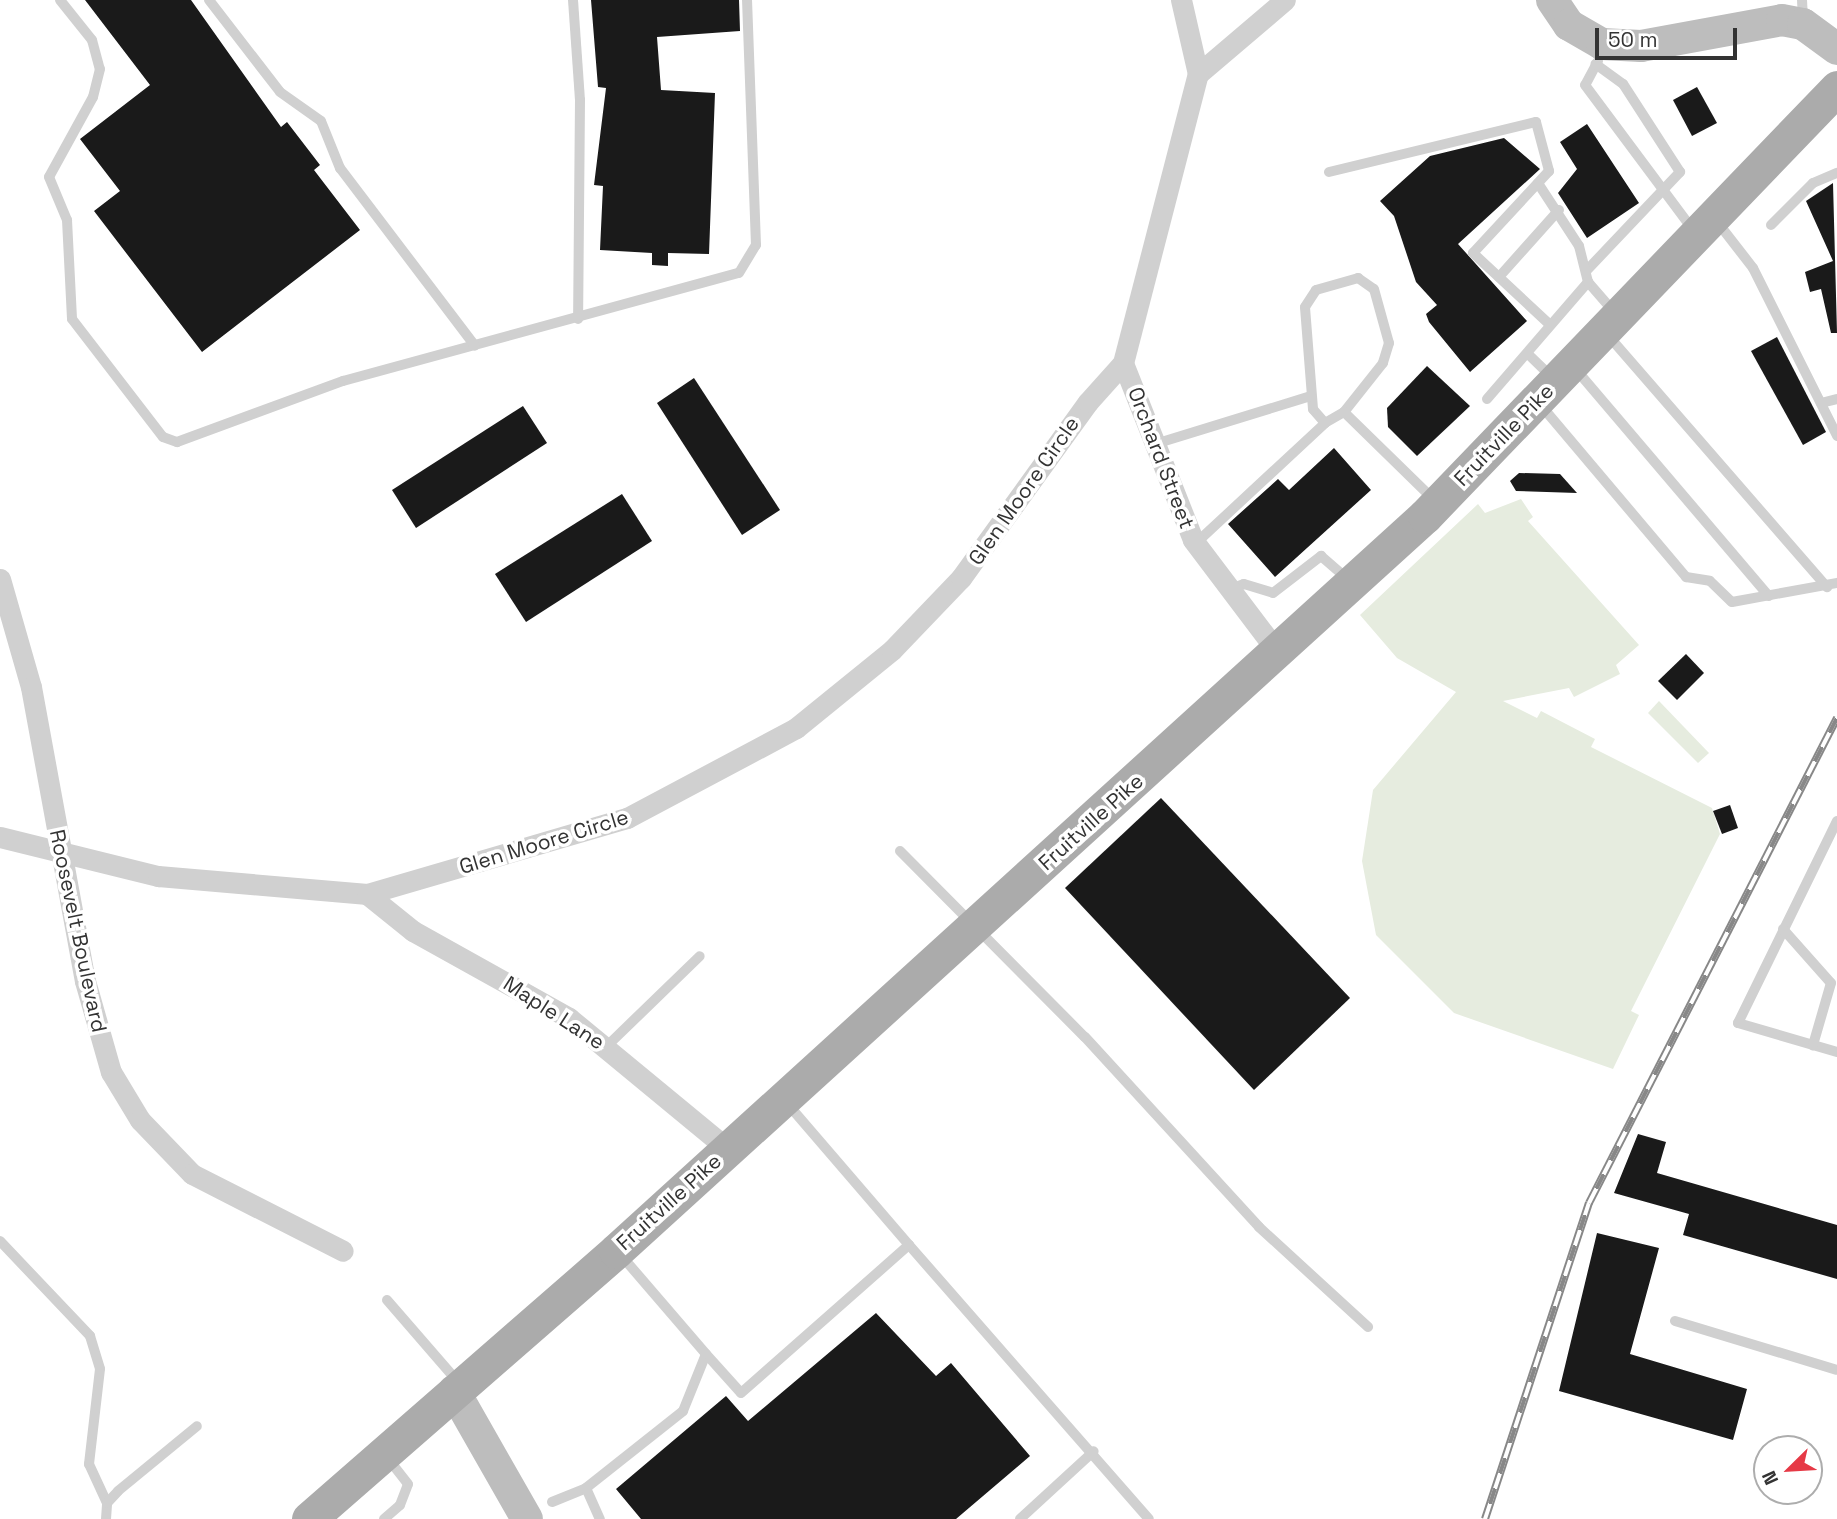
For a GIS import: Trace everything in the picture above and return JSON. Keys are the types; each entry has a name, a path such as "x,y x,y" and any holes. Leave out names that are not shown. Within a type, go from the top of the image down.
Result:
{"main road":[{"path":"1552,0 1569,25 1604,55 1782,20 1803,12 1837,49"},
{"name":"Fruitville Pike","path":"309,1519 616,1251 1437,504 1837,88"},
{"path":"457,1388 540,1511"}],"street":[{"name":"Glen Moore Circle","path":"0,837 61,856 251,889 367,894 627,818 796,728 891,650 961,578 1087,402 1123,363 1198,74 1181,0"},
{"path":"1198,74 1285,0"},
{"name":"Orchard Street","path":"1123,363 1195,544 1226,592 1277,652"},
{"name":"Roosevelt Boulevard","path":"0,579 31,687 96,1029 140,1121 192,1174 223,1195 343,1251"},
{"name":"Maple Lane","path":"367,894 413,930 523,990 607,1046 728,1149"}],"lane":[{"path":"60,0 92,40 100,69 93,97 49,177 67,220 72,319 163,437 177,443 343,381 732,278 751,256 747,0"},
{"path":"209,0 280,92 321,121 340,168 475,346"},
{"path":"573,0 580,100 578,319"},
{"path":"1588,269 1666,189 1680,172 1671,151 1604,55 1585,85 1666,189 1753,268 1837,436"},
{"path":"1329,172 1536,122 1549,171 1474,253 1548,323"},
{"path":"1771,225 1813,183 1837,173"},
{"path":"1538,183 1559,210 1588,269 1588,282 1611,324 1832,585"},
{"path":"1499,277 1559,210"},
{"path":"1195,544 1325,424 1344,412 1383,363 1389,343 1374,289 1358,278 1316,290 1305,307 1311,396 1325,424"},
{"path":"1487,399 1530,356 1548,323 1588,282"},
{"path":"1530,356 1555,382 1618,419 1769,596"},
{"path":"1555,382 1590,465 1686,577 1710,581 1732,602 1832,585"},
{"path":"1155,444 1311,396"},
{"path":"1821,403 1837,398"},
{"path":"1344,412 1437,504"},
{"path":"1226,592 1244,584 1270,594 1321,555 1351,583"},
{"path":"1837,821 1738,1023 1837,1052"},
{"path":"900,851 1084,1037 1259,1227 1368,1327"},
{"path":"1783,929 1831,983 1813,1045"},
{"path":"607,1046 699,956"},
{"path":"783,1098 909,1245 1094,1451 1149,1519"},
{"path":"0,1241 90,1336 100,1369 89,1464 107,1503 106,1519"},
{"path":"616,1251 741,1393 909,1245"},
{"path":"387,1300 457,1388"},
{"path":"1675,1321 1837,1370"},
{"path":"540,1511 586,1488 683,1411 706,1354"},
{"path":"107,1503 197,1426"},
{"path":"1020,1519 1094,1451"},
{"path":"384,1452 408,1484 400,1505 384,1519"},
{"path":"586,1488 600,1519"}],"shaded area":[{"path":"1521,499 1533,517 1528,521 1639,645 1616,665 1620,674 1574,697 1569,688 1503,701 1537,718 1541,711 1595,739 1591,747 1712,808 1720,834 1631,1011 1639,1015 1613,1069 1454,1013 1376,935 1362,861 1373,790 1456,692 1397,658 1360,615 1478,504 1485,513"},
{"path":"1659,701 1709,753 1698,763 1648,713"}],"building":[{"path":"85,0 191,0 281,127 287,122 320,165 314,170 360,230 202,352 94,211 120,191 80,139 150,85"},
{"path":"591,0 739,0 740,31 657,37 661,90 715,93 709,254 668,253 668,266 652,265 652,253 600,250 603,186 594,185 606,88 598,87"},
{"path":"1697,87 1717,123 1692,136 1673,100"},
{"path":"1587,124 1639,203 1587,238 1558,193 1577,169 1560,142"},
{"path":"1504,138 1540,169 1458,244 1527,321 1470,372 1429,322 1426,314 1437,305 1416,282 1394,216 1380,201 1430,156"},
{"path":"1833,183 1837,333 1831,333 1821,289 1810,292 1805,272 1833,261 1806,201"},
{"path":"1777,337 1826,432 1803,445 1751,351"},
{"path":"1427,366 1470,406 1417,456 1388,427 1387,408"},
{"path":"694,378 780,510 742,535 657,403"},
{"path":"523,406 547,443 416,528 392,490"},
{"path":"1334,448 1371,490 1275,577 1228,524 1278,479 1289,490"},
{"path":"1519,473 1560,474 1577,493 1516,491 1510,481"},
{"path":"622,494 652,541 526,622 495,574"},
{"path":"1686,654 1704,673 1677,700 1658,681"},
{"path":"1161,798 1350,998 1254,1090 1065,888"},
{"path":"1730,805 1738,828 1722,834 1713,811"},
{"path":"1638,1134 1666,1142 1657,1173 1837,1225 1837,1279 1683,1235 1689,1214 1614,1193"},
{"path":"1597,1233 1659,1248 1630,1354 1747,1389 1733,1440 1559,1391"},
{"path":"876,1313 936,1376 951,1363 1030,1456 956,1519 641,1519 616,1489 726,1396 748,1421"}],"railway":[{"path":"1485,1519 1589,1203 1837,718"}]}
